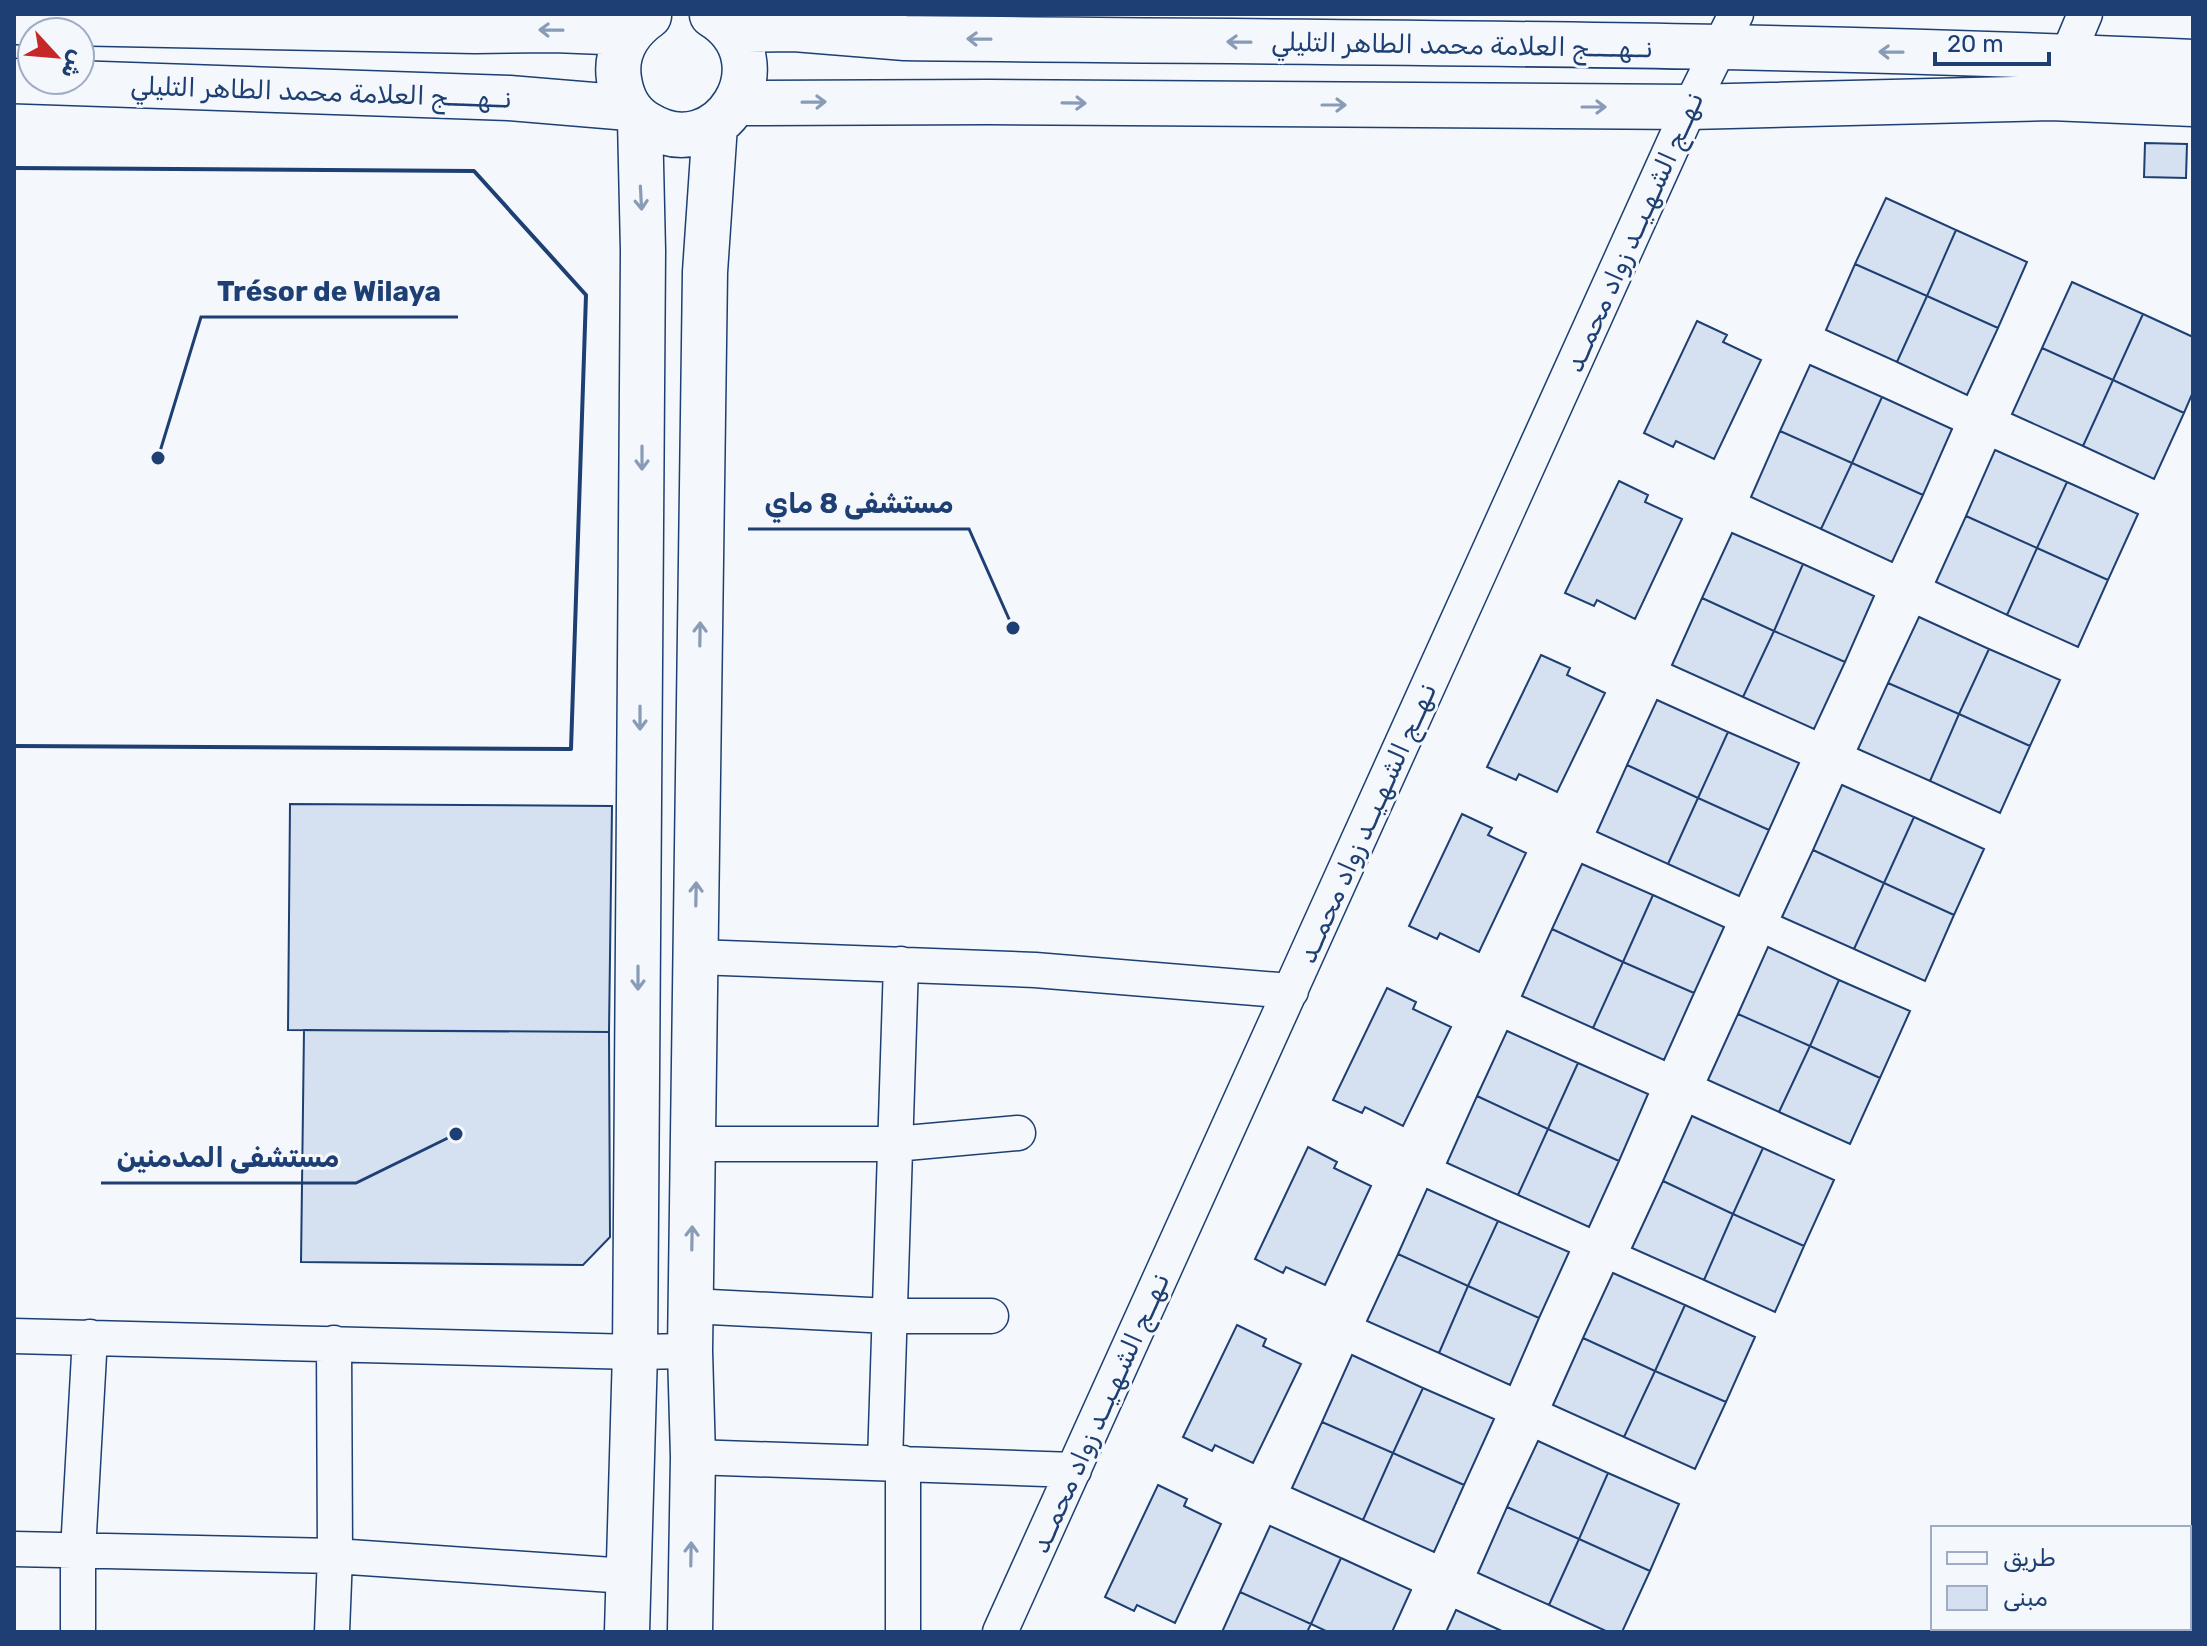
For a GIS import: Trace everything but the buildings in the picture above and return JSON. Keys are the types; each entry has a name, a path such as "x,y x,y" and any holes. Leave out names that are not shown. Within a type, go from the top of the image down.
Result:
{"street":[{"path":"2051,98 2065,56 2085,14"},
{"path":"690,1632 693,1457 690,1351 705,272 726,114 742,91 745,65 743,53 725,21"},
{"name":"نــهــــج العلامة محمد الطاهر التليلي","path":"725,21 905,38 1727,31 2065,56 2193,62"},
{"path":"14,22 554,30 641,24"},
{"path":"627,1632 635,1352 643,267 634,114 620,90 617,71 621,51 641,24"},
{"name":"نـهــج الشـهـيــد زواد محمــد","path":"1000,1632 1727,31"},
{"name":"نــهــــج العلامة محمد الطاهر التليلي","path":"14,81 509,98 634,114 657,131 677,135 696,133 726,114"},
{"path":"726,114 989,102 1690,107 2051,98 2193,104"},
{"path":"696,957 1035,970 1291,991"},
{"path":"901,964 889,1316 903,1632"},
{"path":"693,1144 895,1144 1018,1133"},
{"path":"691,1306 889,1316 991,1316"},
{"path":"14,1336 690,1351"},
{"path":"78,1632 78,1551 90,1337"},
{"path":"332,1632 335,1556 334,1343"},
{"path":"693,1457 1074,1470"},
{"path":"14,1549 335,1556 627,1576"}],"wall":[{"path":"14,168 474,171 586,295 571,749 14,746"}],"place":[{"name":"Trésor de Wilaya","path":"158,458"},
{"name":"مستشفى 8 ماي","path":"1013,628"},
{"name":"مستشفى المدمنين","path":"456,1134"}]}
